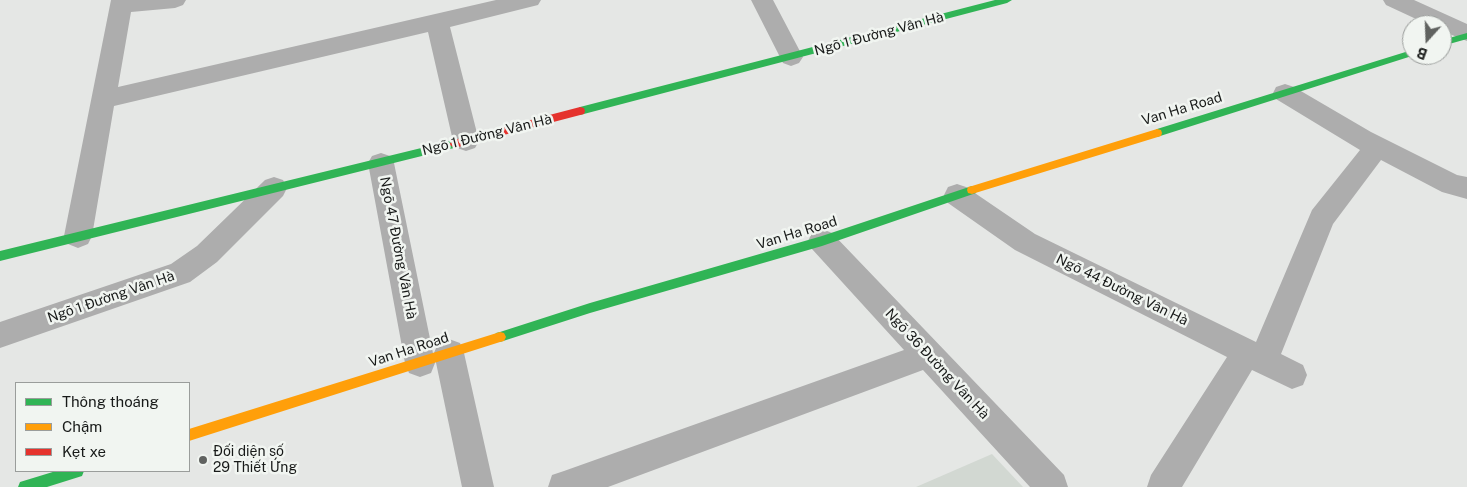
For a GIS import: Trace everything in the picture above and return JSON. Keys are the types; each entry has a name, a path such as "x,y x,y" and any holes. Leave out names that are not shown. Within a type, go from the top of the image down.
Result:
{"street":[{"path":"78,236 121,2 175,0"},
{"path":"102,100 437,22 483,6 530,0"},
{"path":"762,0 791,57"},
{"name":"Ngõ 1 Đường Vân Hà","path":"0,335 180,274 207,254 274,188 381,163 1007,0"},
{"path":"1394,0 1467,35"},
{"path":"437,22 466,141"},
{"path":"1452,40 1467,35"},
{"name":"Van Ha Road","path":"190,435 590,308 822,242 957,196 1402,56"},
{"path":"1285,93 1377,147 1451,184 1467,188"},
{"path":"1163,487 1255,357 1322,218 1377,147"},
{"name":"Ngõ 47 Đường Vân Hà","path":"381,163 420,362"},
{"path":"0,256 274,188"},
{"name":"Ngõ 44 Đường Vân Hà","path":"957,196 1025,242 1167,311 1292,375"},
{"name":"Ngõ 36 Đường Vân Hà","path":"822,242 1052,487"},
{"path":"449,353 478,487"},
{"path":"564,487 928,355"},
{"path":"25,487 71,477"}],"shaded area":[{"path":"992,454 1023,487 916,487"}],"traffic: fast":[{"path":"580,111 1007,0"},
{"path":"1452,40 1467,36"},
{"path":"1157,133 1402,56"},
{"path":"0,256 454,144"},
{"path":"500,337 590,308 822,241 972,190"},
{"path":"25,487 74,472"}],"traffic: slow":[{"path":"972,190 1157,133"},
{"path":"190,435 500,337"}],"traffic: jam":[{"path":"454,144 580,111"}],"place":[{"name":"Đối diện số 29 Thiết Ứng","path":"203,460"}]}
